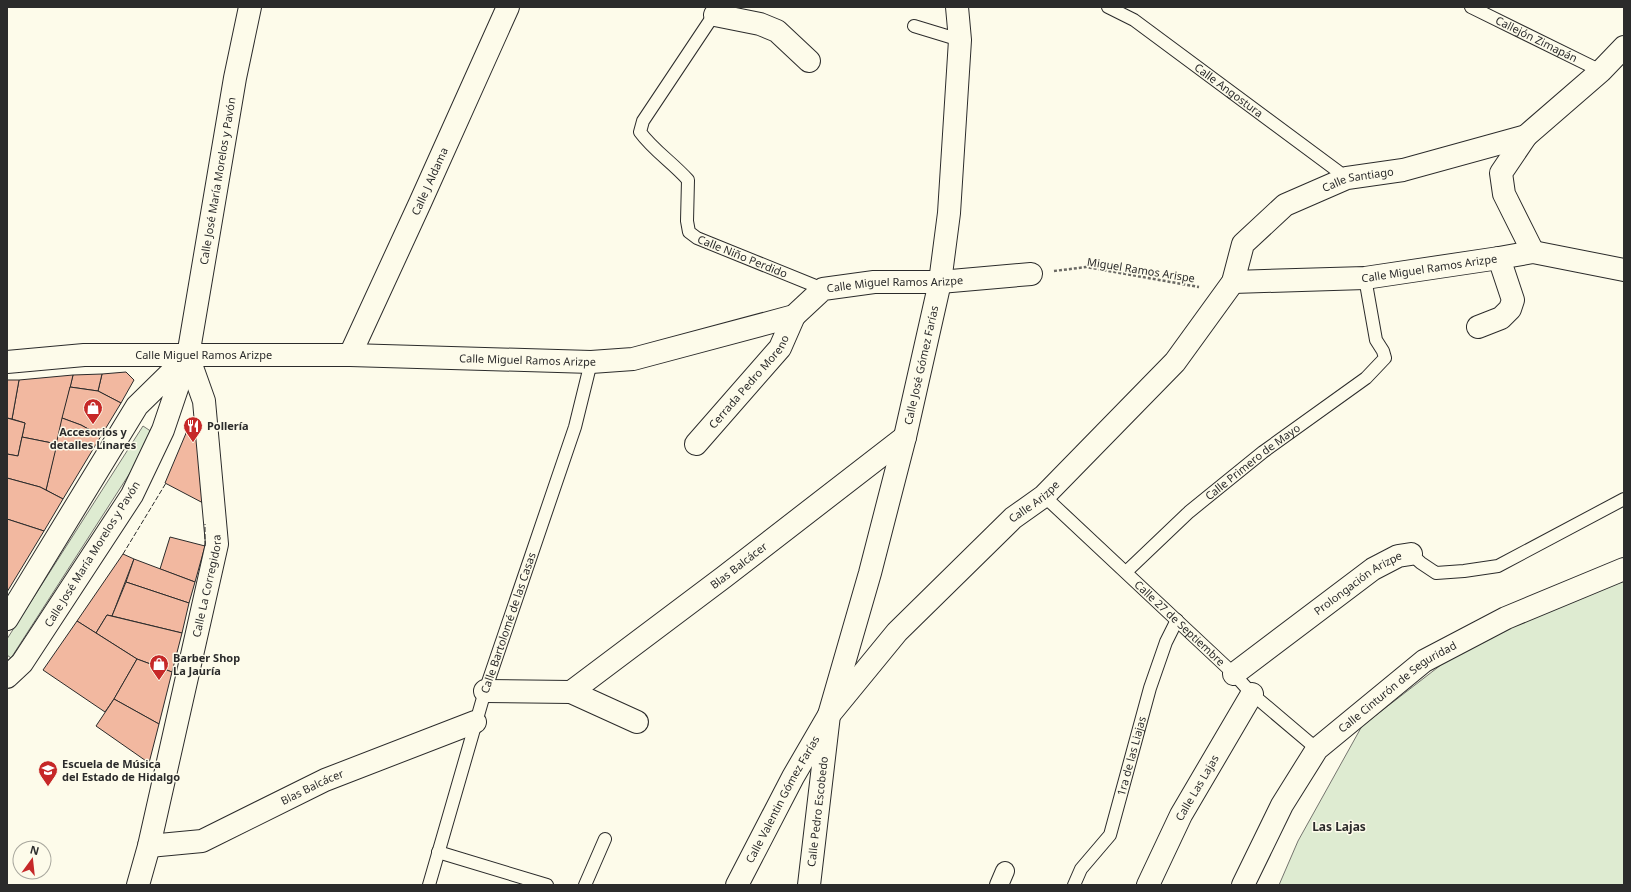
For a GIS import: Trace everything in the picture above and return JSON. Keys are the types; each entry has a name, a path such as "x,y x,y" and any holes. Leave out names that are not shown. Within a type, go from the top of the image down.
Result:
{"street":[{"name":"Calle José María Morelos y Pavón","path":"7,676 22,663 132,495 163,430 188,356 235,78 250,7"},
{"name":"Calle J Aldama","path":"350,355 508,7"},
{"name":"Calle José Gómez Farías","path":"829,715 870,573 905,438 940,282 949,213 960,40 957,7"},
{"path":"716,11 760,24 777,31 809,61"},
{"name":"Calle Santiago","path":"1533,252 1504,194 1502,173 1526,136 1621,53"},
{"name":"Calle Santiago","path":"1229,287 1243,244 1285,205 1347,178 1403,170 1526,136"},
{"name":"Calle Miguel Ramos Arizpe","path":"1229,287 1365,278 1533,252 1621,270"},
{"path":"1478,327 1500,318 1510,309 1512,305 1513,300 1499,258"},
{"name":"Calle Miguel Ramos Arizpe","path":"7,362 84,355 350,355 591,362 633,359 794,316 823,289 874,282 940,282 1032,274"},
{"name":"Calle Arizpe","path":"829,715 897,632 1013,518 1044,496 1175,362 1229,287"},
{"name":"Cerrada Pedro Moreno","path":"696,444 780,348 794,316"},
{"path":"7,619 137,406 188,356"},
{"name":"Calle La Corregidora","path":"138,885 149,846 217,544 204,401 188,356"},
{"name":"Blas Balcácer","path":"571,692 905,438"},
{"name":"Prolongación Arizpe","path":"1234,674 1373,569 1398,556 1411,554"},
{"name":"Calle Cinturón de Seguridad","path":"1243,885 1282,805 1317,749 1424,661 1506,618 1624,569"},
{"path":"485,691 571,692 637,722"},
{"name":"Calle Las Lajas","path":"1148,885 1181,815 1252,694"},
{"name":"Calle Valentin Gómez Farías","path":"737,885 793,777 829,715"},
{"name":"Calle Pedro Escobedo","path":"809,885 829,715"},
{"name":"Blas Balcácer","path":"149,846 202,841 324,780 475,722"}],"lane":[{"name":"Calle Angostura","path":"1108,7 1134,20 1347,178"},
{"name":"Callejón Zimapán","path":"1472,7 1601,71"},
{"name":"Calle Niño Perdido","path":"716,11 643,121 640,132 646,141 688,180 687,222 689,232 697,238 823,289"},
{"path":"914,26 960,40"},
{"name":"Calle Primero de Mayo","path":"1126,572 1189,512 1263,452 1366,378 1385,358 1383,351 1376,340 1365,278"},
{"name":"Calle Bartolomé de las Casas","path":"429,885 475,722 575,427 591,362"},
{"name":"Calle 27 de Septiembre","path":"1044,496 1234,674 1252,694 1317,749"},
{"name":"Prolongación Arizpe","path":"1411,554 1436,573 1498,566 1624,499"},
{"name":"1ra de las Liajas","path":"1074,885 1081,869 1110,835 1150,688 1166,642 1177,620"},
{"path":"585,885 605,839"},
{"path":"438,852 547,885"}],"path":[{"name":"Miguel Ramos Arispe","path":"1032,274 1086,267 1229,287"}],"green space":[{"path":"143,426 155,434 11,658 7,655 7,639"},
{"path":"1624,574 1624,885 1279,885 1298,841 1362,726 1468,644"}],"building":[{"path":"126,372 134,380 121,403 98,391 102,374"},
{"path":"102,374 98,391 70,387 73,375"},
{"path":"73,375 57,444 22,437 25,423 12,419 19,380"},
{"path":"7,380 19,380 12,419 7,418"},
{"path":"70,387 98,391 121,403 101,436 81,425 62,418"},
{"path":"7,418 25,423 18,456 7,454"},
{"path":"62,418 81,425 101,436 63,499 46,490"},
{"path":"192,419 201,421 205,504 165,483"},
{"path":"22,437 57,444 46,490 7,478 7,454 18,456"},
{"path":"7,478 40,487 63,499 44,531 7,519"},
{"path":"7,519 44,531 7,592"},
{"path":"170,537 205,546 195,582 160,569"},
{"path":"123,554 134,559 112,616 107,615 96,633 77,621"},
{"path":"134,559 195,582 189,603 126,582"},
{"path":"126,582 189,603 182,633 112,616"},
{"path":"107,615 182,633 172,672 137,659 96,633"},
{"path":"77,621 137,659 105,712 43,670"},
{"path":"137,659 172,672 159,724 114,699"},
{"path":"114,699 159,724 149,763 96,726"}],"fence":[{"path":"123,554 166,483"},
{"path":"205,524 205,546"}],"place":[{"name":"Accesorios y detalles Linares","path":"93,425"},
{"name":"Pollería","path":"193,443"},
{"name":"Barber Shop La Jauría","path":"159,681"},
{"name":"Escuela de Música del Estado de Hidalgo","path":"48,787"}],"district":[{"name":"Las Lajas","path":"1339,827"}]}
